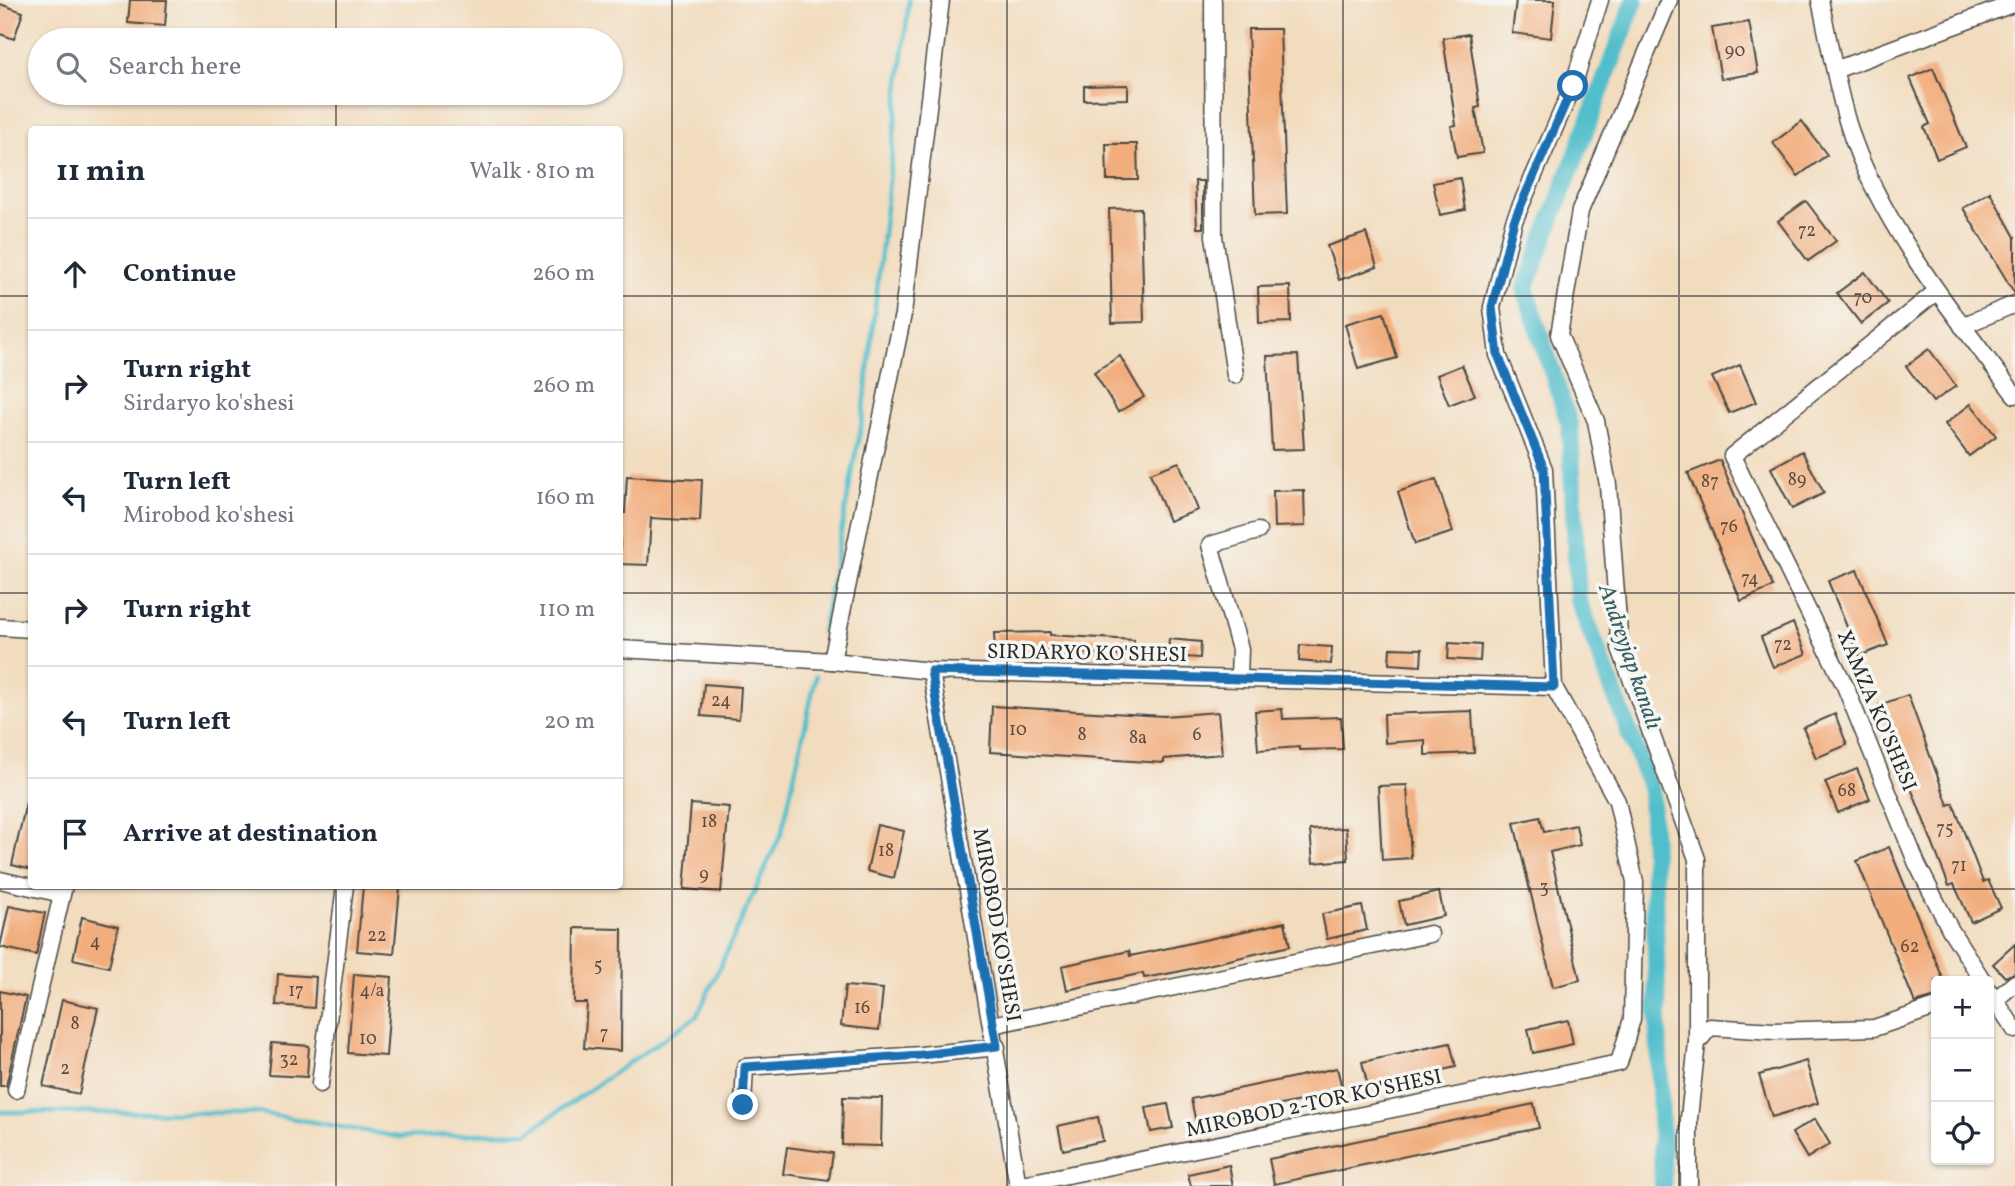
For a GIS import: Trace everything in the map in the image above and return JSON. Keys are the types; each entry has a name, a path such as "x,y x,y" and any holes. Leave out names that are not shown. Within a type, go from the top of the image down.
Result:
{"street":[{"path":"832,661 903,314 941,0"},
{"path":"1213,0 1214,236 1235,375"},
{"path":"1554,687 1544,469 1498,355 1492,307 1514,221 1573,86 1600,0"},
{"path":"1669,0 1580,211 1559,335 1596,421 1608,485 1620,648 1697,859 1697,1043 1689,1118 1689,1186"},
{"path":"1820,0 1849,126 1882,202 1937,291 2015,395"},
{"path":"1835,70 2015,3"},
{"name":"XAMZA KO'SHESI","path":"1937,291 1732,456 1845,686 1917,864 1950,929 1980,976"},
{"path":"1962,326 2015,304"},
{"path":"1239,678 1240,649 1210,545 1258,531"},
{"path":"0,627 28,629"},
{"name":"SIRDARYO KO'SHESI","path":"623,649 832,661 931,671 1554,687"},
{"name":"MIROBOD KO'SHESI","path":"931,671 997,1046 1018,1186"},
{"name":"MIROBOD 2-TOR KO'SHESI","path":"1018,1186 1619,1063 1632,1019 1635,882 1617,801 1554,687"},
{"path":"0,880 28,884"},
{"path":"320,1084 345,889"},
{"path":"16,1090 63,890"},
{"path":"992,1025 1430,934"},
{"path":"1994,995 2015,983"},
{"path":"1994,1001 2015,1030"},
{"path":"1697,1043 1710,1027 1774,1031 1874,1028 1931,1009"},
{"path":"743,1105 745,1067 921,1055 997,1046"}],"building":[{"path":"130,0 167,0 165,26 128,23"},
{"path":"1516,0 1555,0 1551,38 1512,33"},
{"path":"0,4 23,12 14,39 0,34"},
{"path":"1749,22 1758,73 1721,79 1712,28"},
{"path":"1248,29 1280,29 1287,214 1255,215"},
{"path":"1469,34 1480,107 1475,108 1483,153 1457,157 1451,126 1456,125 1443,38"},
{"path":"1933,68 1966,147 1937,159 1924,127 1930,124 1910,78"},
{"path":"1128,85 1128,99 1084,100 1084,86"},
{"path":"1802,121 1827,155 1798,176 1773,143"},
{"path":"1106,144 1137,144 1138,180 1107,180"},
{"path":"1460,178 1465,210 1440,215 1433,183"},
{"path":"1195,181 1203,181 1203,228 1197,228"},
{"path":"1990,192 2015,237 2015,294 1963,208"},
{"path":"1806,201 1836,241 1808,261 1778,221"},
{"path":"1141,208 1144,322 1112,323 1109,209"},
{"path":"1366,233 1377,267 1339,280 1327,246"},
{"path":"1865,272 1888,303 1861,324 1837,293"},
{"path":"1290,286 1291,322 1259,323 1258,287"},
{"path":"1384,313 1397,358 1358,369 1345,324"},
{"path":"1929,349 1956,386 1933,402 1906,366"},
{"path":"1298,355 1304,449 1272,450 1267,356"},
{"path":"1120,356 1144,397 1118,412 1094,372"},
{"path":"1462,365 1475,395 1449,405 1437,375"},
{"path":"1740,365 1756,402 1729,413 1712,377"},
{"path":"1971,404 1996,436 1969,456 1945,424"},
{"path":"1802,451 1824,493 1792,509 1771,468"},
{"path":"1720,460 1773,587 1741,601 1688,473"},
{"path":"1179,462 1198,510 1169,521 1150,473"},
{"path":"627,476 702,480 700,521 651,518 648,565 623,564"},
{"path":"1436,479 1453,532 1415,544 1398,492"},
{"path":"1304,490 1305,526 1274,527 1273,491"},
{"path":"1857,570 1888,645 1859,656 1828,581"},
{"path":"1793,623 1806,654 1773,667 1761,637"},
{"path":"1050,632 1050,635 1134,640 1133,656 1063,652 1063,649 995,650 994,633"},
{"path":"1169,639 1201,642 1200,658 1168,656"},
{"path":"1449,643 1481,645 1480,661 1448,659"},
{"path":"1300,645 1332,647 1331,664 1299,661"},
{"path":"1390,648 1422,649 1421,666 1389,664"},
{"path":"704,684 741,687 739,719 701,716"},
{"path":"1908,695 1948,805 1953,803 1983,882 1988,880 2001,908 1971,922 1954,884 1949,886 1879,705"},
{"path":"992,706 1164,716 1218,712 1222,754 1164,759 1164,763 990,752"},
{"path":"1282,709 1283,719 1341,717 1343,749 1299,750 1299,747 1258,750 1255,711"},
{"path":"1472,711 1474,753 1425,755 1425,740 1385,743 1384,714"},
{"path":"1835,714 1847,745 1816,758 1803,728"},
{"path":"1857,769 1870,799 1838,813 1825,782"},
{"path":"1407,785 1411,858 1382,860 1378,786"},
{"path":"26,803 28,803 28,869 12,865"},
{"path":"691,804 729,807 721,892 684,889"},
{"path":"1540,817 1544,832 1576,825 1580,845 1550,852 1580,980 1553,987 1514,823"},
{"path":"877,825 904,831 894,878 867,871"},
{"path":"1346,828 1348,860 1313,863 1310,830"},
{"path":"1889,847 1942,976 1931,976 1931,998 1915,1003 1857,861"},
{"path":"363,889 400,889 394,954 357,951"},
{"path":"1439,892 1444,916 1404,925 1399,901"},
{"path":"9,906 45,913 36,955 0,947"},
{"path":"1362,906 1367,930 1327,939 1322,914"},
{"path":"82,917 118,926 109,967 73,959"},
{"path":"1285,922 1290,946 1177,972 1144,978 1143,973 1067,990 1062,966 1129,951 1130,956"},
{"path":"575,928 622,929 621,1051 584,1048 587,1003 574,1003"},
{"path":"2015,944 2015,973 2005,977 1993,964"},
{"path":"278,974 316,977 314,1008 276,1005"},
{"path":"354,974 392,977 386,1056 348,1053"},
{"path":"845,986 883,989 879,1030 841,1026"},
{"path":"0,991 26,997 6,1086 0,1086"},
{"path":"62,1000 98,1008 79,1094 43,1086"},
{"path":"1568,1020 1573,1044 1533,1053 1528,1029"},
{"path":"272,1043 309,1046 307,1077 269,1075"},
{"path":"1450,1043 1456,1067 1368,1087 1362,1062"},
{"path":"1806,1061 1818,1103 1772,1117 1759,1075"},
{"path":"1337,1068 1343,1092 1196,1123 1191,1099"},
{"path":"843,1097 882,1098 881,1146 842,1145"},
{"path":"1168,1104 1173,1128 1151,1132 1146,1108"},
{"path":"1534,1104 1539,1128 1274,1184 1269,1159"},
{"path":"1098,1117 1103,1141 1063,1150 1058,1126"},
{"path":"1815,1119 1830,1144 1807,1158 1792,1133"},
{"path":"787,1147 833,1153 829,1180 783,1174"},
{"path":"1229,1165 1233,1186 1191,1186 1188,1174"}],"waterway":[{"path":"822,633 863,416 909,0"},
{"name":"Andreyjap kanalı","path":"1635,0 1525,289 1570,426 1578,599 1651,789 1663,1186"},
{"path":"0,1112 261,1113 399,1137 528,1132 697,1016 782,832 816,676"}],"route":[{"path":"743,1105 745,1067 921,1055 997,1046 931,671 1554,687 1544,469 1498,355 1492,307 1514,221 1544,146 1573,86"}]}
